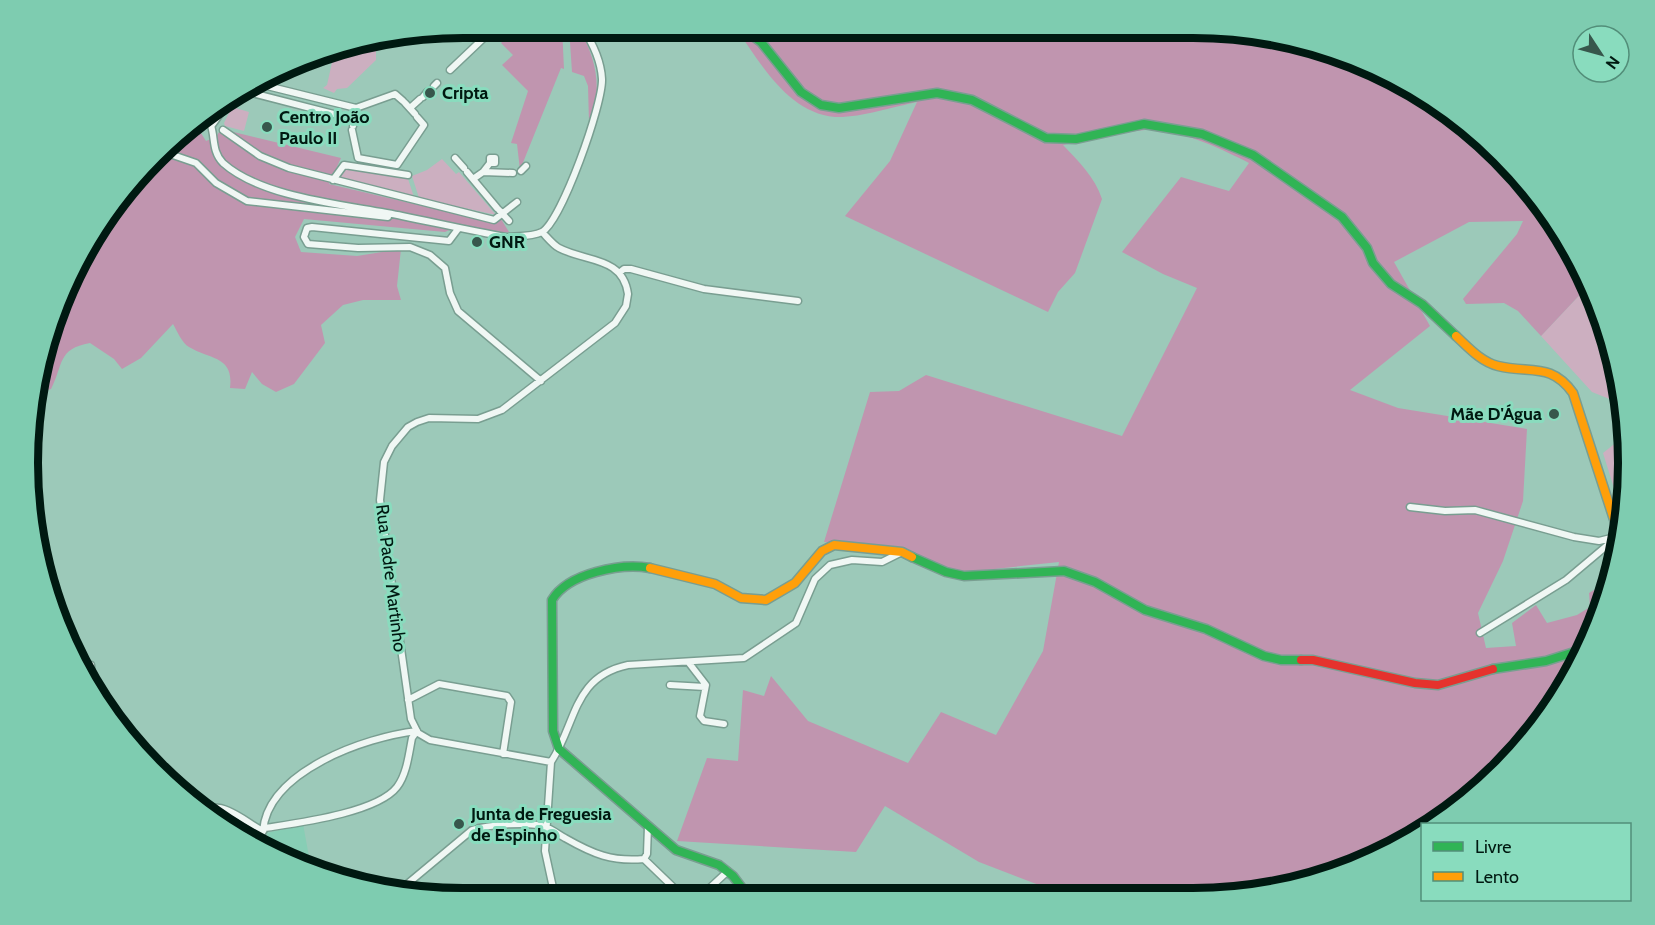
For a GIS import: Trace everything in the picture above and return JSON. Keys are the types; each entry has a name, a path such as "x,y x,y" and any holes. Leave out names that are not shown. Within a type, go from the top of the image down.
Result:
{"main road":[{"path":"756,38 801,92 821,105 839,108 937,93 972,100 1046,138 1076,139 1144,124 1202,134 1253,155 1342,217 1367,248 1373,263 1391,284 1422,304 1478,356 1496,366 1547,371 1567,382 1574,393 1614,520"},
{"path":"742,888 728,871 714,863 685,855 559,749 553,731 552,600 558,590 571,582 618,566 633,565 706,581 741,598 758,601 775,596 795,583 814,558 834,545 902,552 946,572 964,576 1064,571 1095,582 1146,610 1206,629 1264,656 1281,660 1313,660 1415,682 1438,685 1499,667 1546,661 1573,653"}],"street":[{"path":"450,70 484,38"},
{"path":"209,121 212,124 215,152 222,161 245,177 280,192 506,237 542,232 553,222 599,107 602,78 588,38"},
{"path":"266,86 356,108 395,94 424,125 397,165 358,158 353,125 356,108"},
{"path":"255,91 353,125"},
{"path":"406,104 429,91"},
{"path":"212,124 220,113"},
{"path":"223,130 260,156 289,168 494,220 499,210 517,202"},
{"path":"170,154 196,163 216,183 246,201 317,211 404,216"},
{"path":"455,158 509,221"},
{"path":"473,179 490,163"},
{"path":"333,180 344,165 408,175"},
{"path":"483,172 520,170"},
{"path":"458,229 448,240 312,227 307,228 304,237 308,244 358,248 410,247 430,255 445,268 450,293 458,311 541,381"},
{"path":"542,232 558,248 605,263 619,273 624,269 631,269 704,289 798,301"},
{"name":"Rua Padre Martinho","path":"417,731 411,719 380,500 384,462 392,446 417,422 429,418 488,417 502,410 541,381 622,315 628,294 619,273"},
{"path":"1410,507 1445,511 1474,510 1574,537 1599,541 1610,539"},
{"path":"1480,633 1566,580 1609,545"},
{"path":"553,888 545,851 544,826 550,762 559,749 578,702 589,685 618,667 733,660 754,654 796,623 815,579 830,565 852,560 882,562 902,552"},
{"path":"689,663 705,687 700,716 704,721 724,724"},
{"path":"91,664 91,670"},
{"path":"408,700 439,684 507,696 511,702 503,754"},
{"path":"670,685 705,687"},
{"path":"260,836 268,807 279,790 297,776 378,737 417,731 429,740 550,762"},
{"path":"213,807 224,808 263,831 379,801 398,786 412,738 417,731"},
{"path":"407,884 472,830 481,826 544,826 594,855 623,861 644,859 674,888"},
{"path":"644,859 647,854 648,826"},
{"path":"710,888 728,871"}],"shaded area":[{"path":"506,38 517,40 519,38 563,38 564,69 561,68 522,165 524,166 520,170 517,144 511,143 528,91 502,65 513,55 501,43"},
{"path":"570,38 584,38 590,51 596,74 596,98 591,123 589,122 588,86 584,76 572,72"},
{"path":"743,38 1220,38 1302,52 1355,70 1405,94 1429,109 1473,143 1512,182 1546,226 1561,250 1582,293 1541,336 1518,311 1504,303 1466,304 1463,299 1517,234 1523,221 1469,222 1394,262 1430,326 1350,390 1398,408 1527,429 1523,501 1503,561 1478,613 1486,648 1516,646 1512,623 1536,605 1547,623 1577,615 1590,607 1589,593 1598,587 1585,625 1561,675 1546,699 1512,743 1473,782 1429,816 1405,831 1329,865 1248,884 1192,888 1047,888 979,862 885,806 856,852 677,841 707,758 738,761 743,690 764,696 771,676 808,721 908,763 941,712 996,735 1043,651 1059,562 966,572 945,568 906,548 824,542 870,392 899,391 926,375 1122,436 1197,288 1163,274 1122,252 1181,177 1229,191 1249,163 1184,135 1156,130 1125,133 1063,145 1091,176 1102,199 1075,273 1058,292 1048,312 845,216 890,161 917,102 855,116 835,117 803,106 776,84"},
{"path":"376,47 376,60 347,88 337,89 334,93 323,88 327,85 333,58"},
{"path":"232,107 249,112 244,131 225,126 224,123"},
{"path":"221,129 341,158 329,184 495,223 501,219 509,232 500,233 462,227 445,232 304,219 295,237 301,252 357,256 401,249 397,286 401,300 363,300 343,305 321,325 325,343 294,384 276,392 262,384 252,372 245,389 230,388 230,378 225,364 186,345 173,324 141,358 122,369 114,359 90,343 72,349 63,359 51,389 44,391 52,353 70,300 94,250 109,226 143,182 167,157 170,158 171,153 182,143 191,136 194,137 199,130 206,141 216,137"},
{"path":"442,159 456,174 459,172 496,215 419,198 412,176 427,170"},
{"path":"347,166 407,176 414,197 338,179"},
{"path":"1582,293 1603,353 1613,400 1592,392 1541,336"},
{"path":"1617,442 1616,496 1603,453"},
{"path":"303,824 309,859 268,840 267,833"}],"traffic: fast":[{"path":"756,38 801,92 821,105 839,108 937,93 972,100 1046,138 1076,139 1144,124 1202,134 1253,155 1342,217 1367,248 1373,263 1391,284 1422,304 1456,336"},
{"path":"912,557 946,572 964,576 1064,571 1095,582 1145,610 1206,629 1264,656 1281,660 1301,660"},
{"path":"650,568 625,567 596,572 570,583 552,600 553,731 559,749 676,850 719,865 733,876 742,888"},
{"path":"1493,669 1546,661 1573,653"}],"traffic: slow":[{"path":"1456,336 1475,354 1492,364 1548,373 1565,383 1573,393 1614,519"},
{"path":"650,568 715,584 741,598 766,600 795,583 822,551 834,545 902,552 912,557"}],"traffic: jam":[{"path":"1301,660 1313,660 1415,683 1438,685 1493,669"}],"place":[{"name":"Cripta","path":"430,93"},
{"name":"Centro João Paulo II","path":"267,127"},
{"name":"GNR","path":"477,242"},
{"name":"Mãe D'Água","path":"1554,414"},
{"name":"Junta de Freguesia de Espinho","path":"459,824"}]}
